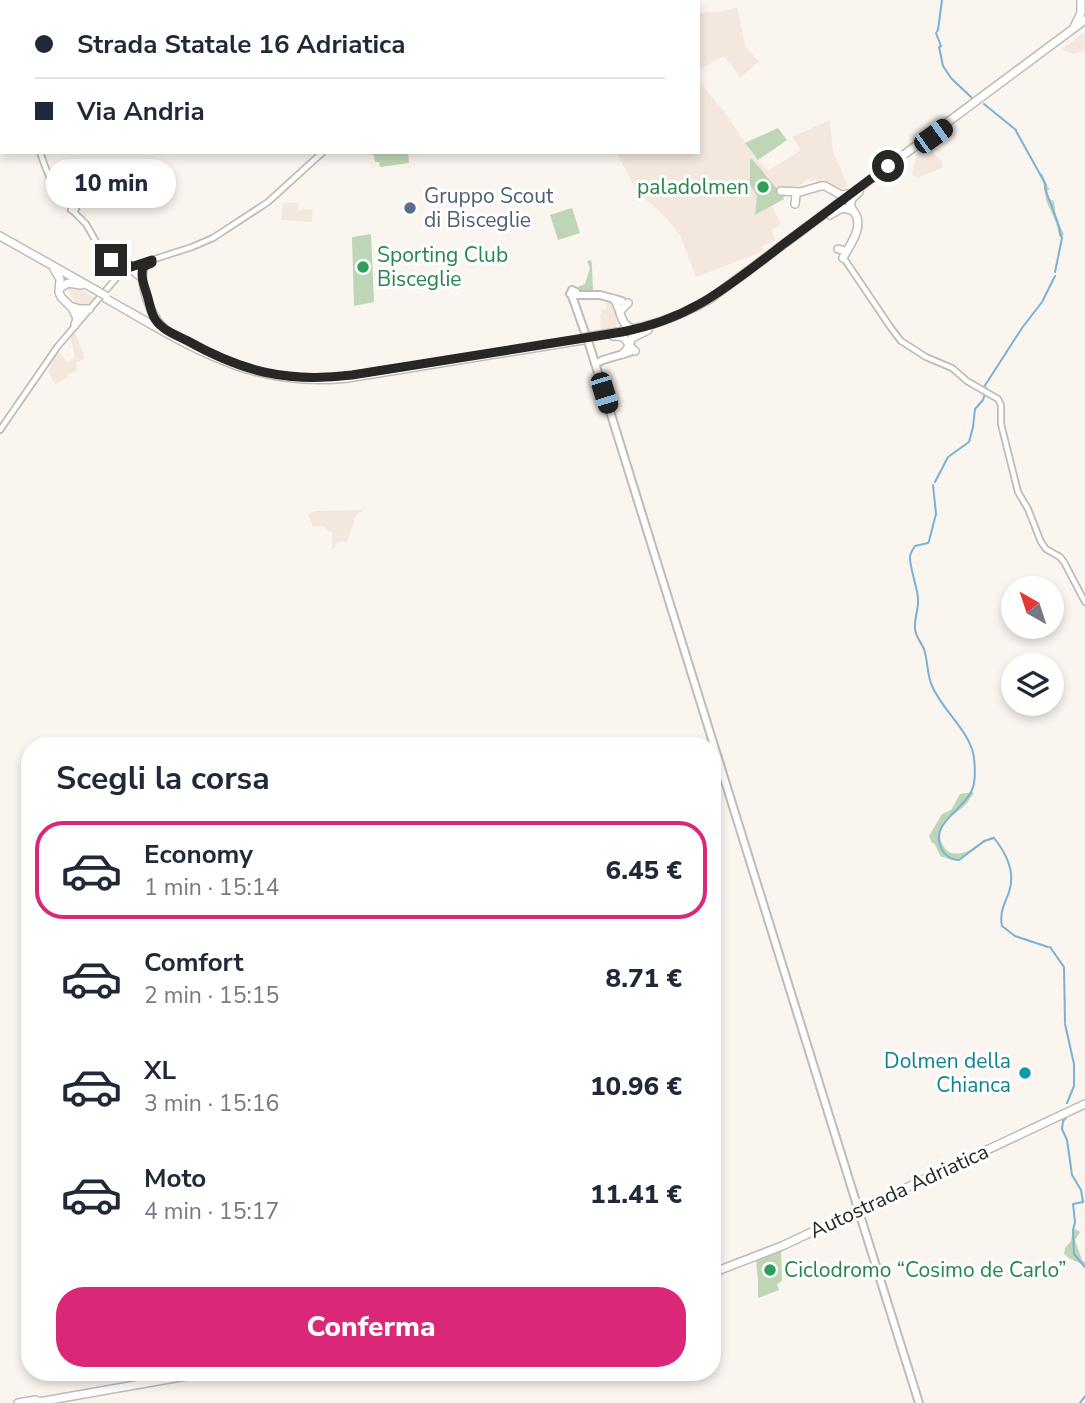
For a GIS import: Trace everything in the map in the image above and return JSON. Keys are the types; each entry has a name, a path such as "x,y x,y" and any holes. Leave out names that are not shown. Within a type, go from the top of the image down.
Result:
{"highway":[{"path":"1069,31 1080,18 1083,2"},
{"path":"606,335 671,319 710,299 1069,31 1085,22"},
{"path":"629,350 634,337 712,301 1085,22"},
{"path":"782,191 797,193 825,186 841,195 867,182"},
{"path":"844,252 857,226 857,218 850,205 862,189"},
{"path":"828,211 837,200 834,192"},
{"path":"795,204 797,193"},
{"path":"822,219 842,208 852,210"},
{"path":"0,237 198,350 229,364 279,377 328,379 655,327"},
{"path":"0,237 94,290"},
{"path":"149,263 142,269 149,303 157,321 169,331"},
{"path":"125,266 142,279"},
{"path":"54,269 60,279 61,297 72,307 86,312"},
{"path":"60,288 68,283 81,285"},
{"path":"106,297 226,361 264,373 328,379"},
{"path":"127,308 143,313 148,310 149,303"},
{"path":"621,306 622,319 627,327 638,329"},
{"path":"606,335 619,328 621,306"},
{"path":"72,307 77,318 75,325"},
{"path":"606,335 623,337 629,350"},
{"name":"Autostrada Adriatica","path":"721,1269 782,1246 1085,1102"},
{"path":"18,1403 141,1381"},
{"path":"33,1403 158,1381"}],"main road":[{"path":"41,154 50,180 60,196 86,224 106,259 125,266 149,263 213,238 259,208 320,154"},
{"path":"844,252 901,341 926,357 952,368 967,382 998,399 1001,405 1001,424 1018,492 1041,542 1046,550 1065,562 1085,602"},
{"path":"0,430 42,368 125,266"},
{"path":"621,306 606,296 577,297 594,362 711,737"},
{"path":"594,362 629,350"},
{"path":"721,769 919,1403"}],"shaded area":[{"path":"737,7 745,46 759,62 740,77 724,56 700,69 700,13"},
{"path":"1085,32 1085,50 1074,54 1061,50"},
{"path":"700,82 768,171 801,150 792,137 830,120 833,152 848,186 836,190 816,179 811,182 808,179 772,206 781,224 772,230 775,241 762,246 764,251 696,277 680,235 636,189 617,154 700,154"},
{"path":"927,146 942,162 942,168 918,177 912,175 916,155"},
{"path":"298,202 298,210 313,209 312,222 281,220 283,203"},
{"path":"66,286 74,286 96,298 90,305 78,308"},
{"path":"606,299 614,301 618,313 617,323 615,328 601,330 600,314 601,310 607,309"},
{"path":"74,330 85,358 76,363 78,371 68,374 68,377 55,385 48,371 57,354 60,353 67,362 75,357 70,335"},
{"path":"364,510 356,515 347,542 337,542 332,549 332,532 325,526 313,527 308,515 315,511"}],"green space":[{"path":"778,128 787,140 758,160 745,143"},
{"path":"408,154 409,163 380,167 379,162 375,162 374,155 371,155"},
{"name":"paladolmen","path":"752,159 784,199 755,215 757,196 750,185"},
{"path":"1042,173 1050,189 1047,191 1049,199 1054,201 1056,218 1064,234 1062,237 1059,236 1047,203 1040,175"},
{"path":"572,208 580,233 558,240 550,215"},
{"name":"Sporting Club Bisceglie","path":"371,234 374,302 354,306 352,237"},
{"path":"591,260 593,292 579,292 578,287 585,284 590,268 587,261"},
{"path":"973,792 965,805 942,827 940,838 943,845 949,852 959,854 996,836 956,860 941,857 929,836 942,814 951,810 960,794"},
{"path":"1073,1228 1080,1232 1075,1240 1085,1267 1064,1254 1071,1241"},
{"name":"Ciclodromo “Cosimo de Carlo”","path":"781,1249 782,1281 777,1284 779,1290 758,1298 756,1260"}],"waterway":[{"path":"942,0 936,33 941,46 943,66 951,78 972,98"},
{"path":"984,104 1016,130"},
{"path":"1016,131 1046,185 1059,227 1062,238 1055,272"},
{"path":"987,389 984,387 1042,302 1055,276"},
{"path":"935,482 948,457 969,442 975,409 985,394"},
{"path":"933,485 936,514 929,541 915,546 910,556 918,598 915,629 924,649 932,686 968,741 975,768 973,787 964,802 944,824 939,840 945,854 959,860 984,841 994,838 1006,856 1011,877 1002,912 1002,926 1015,936 1048,947"},
{"path":"1050,947 1064,967 1065,1022"},
{"path":"1065,1024 1074,1064 1074,1086 1067,1103"},
{"path":"1066,1118 1062,1129 1067,1140 1072,1175 1081,1190 1083,1202 1073,1204 1074,1254 1085,1267"},
{"path":"1080,1403 1085,1396"}],"place":[{"name":"paladolmen","path":"763,187"},
{"name":"Gruppo Scout di Bisceglie","path":"410,208"},
{"name":"Sporting Club Bisceglie","path":"363,267"},
{"name":"Dolmen della Chianca","path":"1025,1073"},
{"name":"Ciclodromo “Cosimo de Carlo”","path":"770,1270"}],"route":[{"path":"111,260 125,261 132,267 152,260 152,263 143,267 142,279 157,321 169,331 226,361 264,373 294,377 327,378 352,375 622,332 671,319 710,299 888,166"}]}
